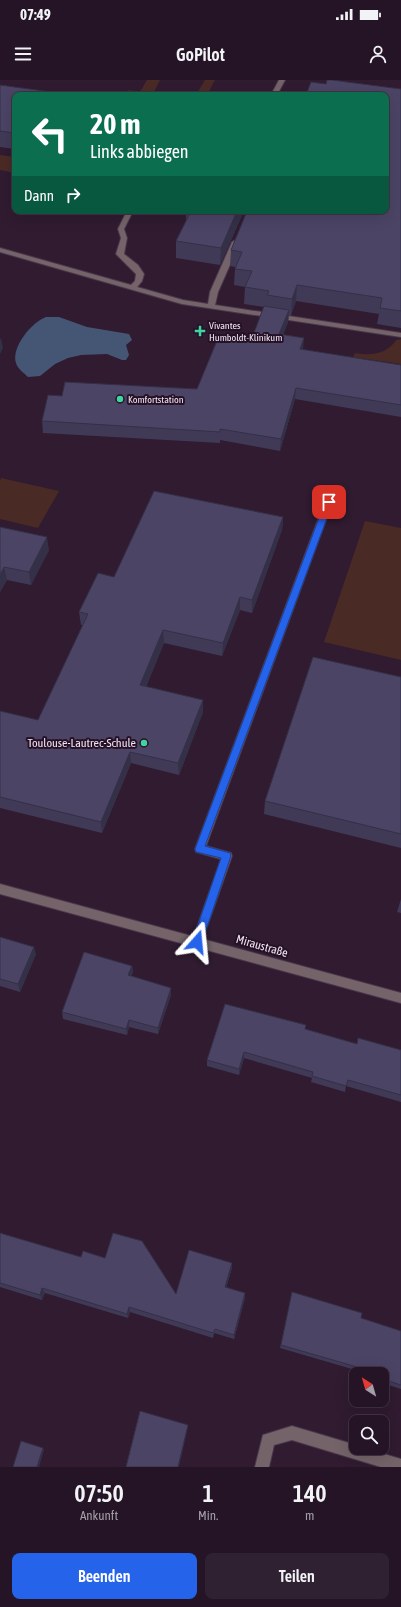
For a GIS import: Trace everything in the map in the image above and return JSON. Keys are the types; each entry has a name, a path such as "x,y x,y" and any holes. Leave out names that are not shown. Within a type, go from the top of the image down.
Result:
{"street":[{"path":"276,92 282,80"},
{"path":"128,214 121,229 124,238 120,254 135,267 140,274 138,281 132,288"},
{"path":"211,305 214,292 238,238"},
{"path":"0,250 182,302 211,305 401,335"},
{"path":"197,942 226,856 200,849 329,502"},
{"name":"Miraustraße","path":"0,889 401,998"},
{"path":"262,1467 268,1440 292,1433 401,1466"}],"shaded area":[{"path":"147,80 160,80 154,92 140,92"},
{"path":"205,80 215,80 209,92 198,92"},
{"path":"128,90 140,92 129,92"},
{"path":"0,155 12,157 12,172 0,170"},
{"path":"401,339 401,364 353,357 355,353 378,353 393,345 396,340"},
{"path":"1,478 59,491 38,528 0,519"},
{"path":"365,521 401,528 401,660 324,642"}],"water":[{"path":"46,317 59,317 87,327 129,334 132,340 126,345 129,355 126,360 122,360 107,354 81,355 68,358 55,364 40,376 28,377 19,369 16,363 15,357 17,350 24,336 29,330 40,320"}],"building":[{"path":"327,80 332,80 401,89 401,311 380,308 382,298 297,285 292,299 267,295 269,291 245,287 252,271 235,269 242,252 231,250 246,214 389,214 389,92 307,92 311,82 326,84"},
{"path":"0,85 51,92 12,92 12,133 0,131"},
{"path":"190,214 236,214 221,248 176,241"},
{"name":"Komfortstation","path":"264,306 289,310 279,334 304,338 300,349 401,365 401,405 296,388 281,439 220,429 220,432 42,421 48,395 62,396 65,382 197,389 219,336 251,341"},
{"name":"Toulouse-Lautrec-Schule","path":"154,491 283,517 252,600 240,597 223,643 163,630 140,685 203,700 178,763 130,752 101,822 0,797 0,711 38,720 88,614 79,612 98,573 114,577"},
{"path":"0,527 47,537 29,572 4,567 0,575"},
{"path":"313,657 401,677 401,834 265,801"},
{"path":"0,937 34,947 18,984 0,979"},
{"path":"84,952 132,966 128,975 171,988 158,1028 129,1020 126,1029 62,1012"},
{"path":"225,1004 306,1025 305,1029 357,1044 358,1038 401,1050 401,1095 348,1080 346,1086 312,1076 313,1072 244,1052 239,1069 207,1060"},
{"path":"0,1233 81,1257 83,1251 105,1258 113,1233 142,1241 176,1294 189,1250 232,1263 225,1287 245,1293 234,1335 215,1329 213,1333 129,1307 127,1314 42,1288 40,1295 0,1283"},
{"path":"292,1292 362,1313 361,1318 401,1331 401,1385 389,1381 389,1367 357,1367 281,1345"},
{"path":"140,1411 188,1425 178,1467 126,1467"},
{"path":"21,1441 43,1448 37,1467 13,1467"}],"place":[{"name":"Vivantes Humboldt-Klinikum","path":"200,331"},
{"name":"Komfortstation","path":"120,399"},
{"name":"Toulouse-Lautrec-Schule","path":"144,743"}],"route":[{"path":"197,942 226,856 200,849 329,502"}]}
